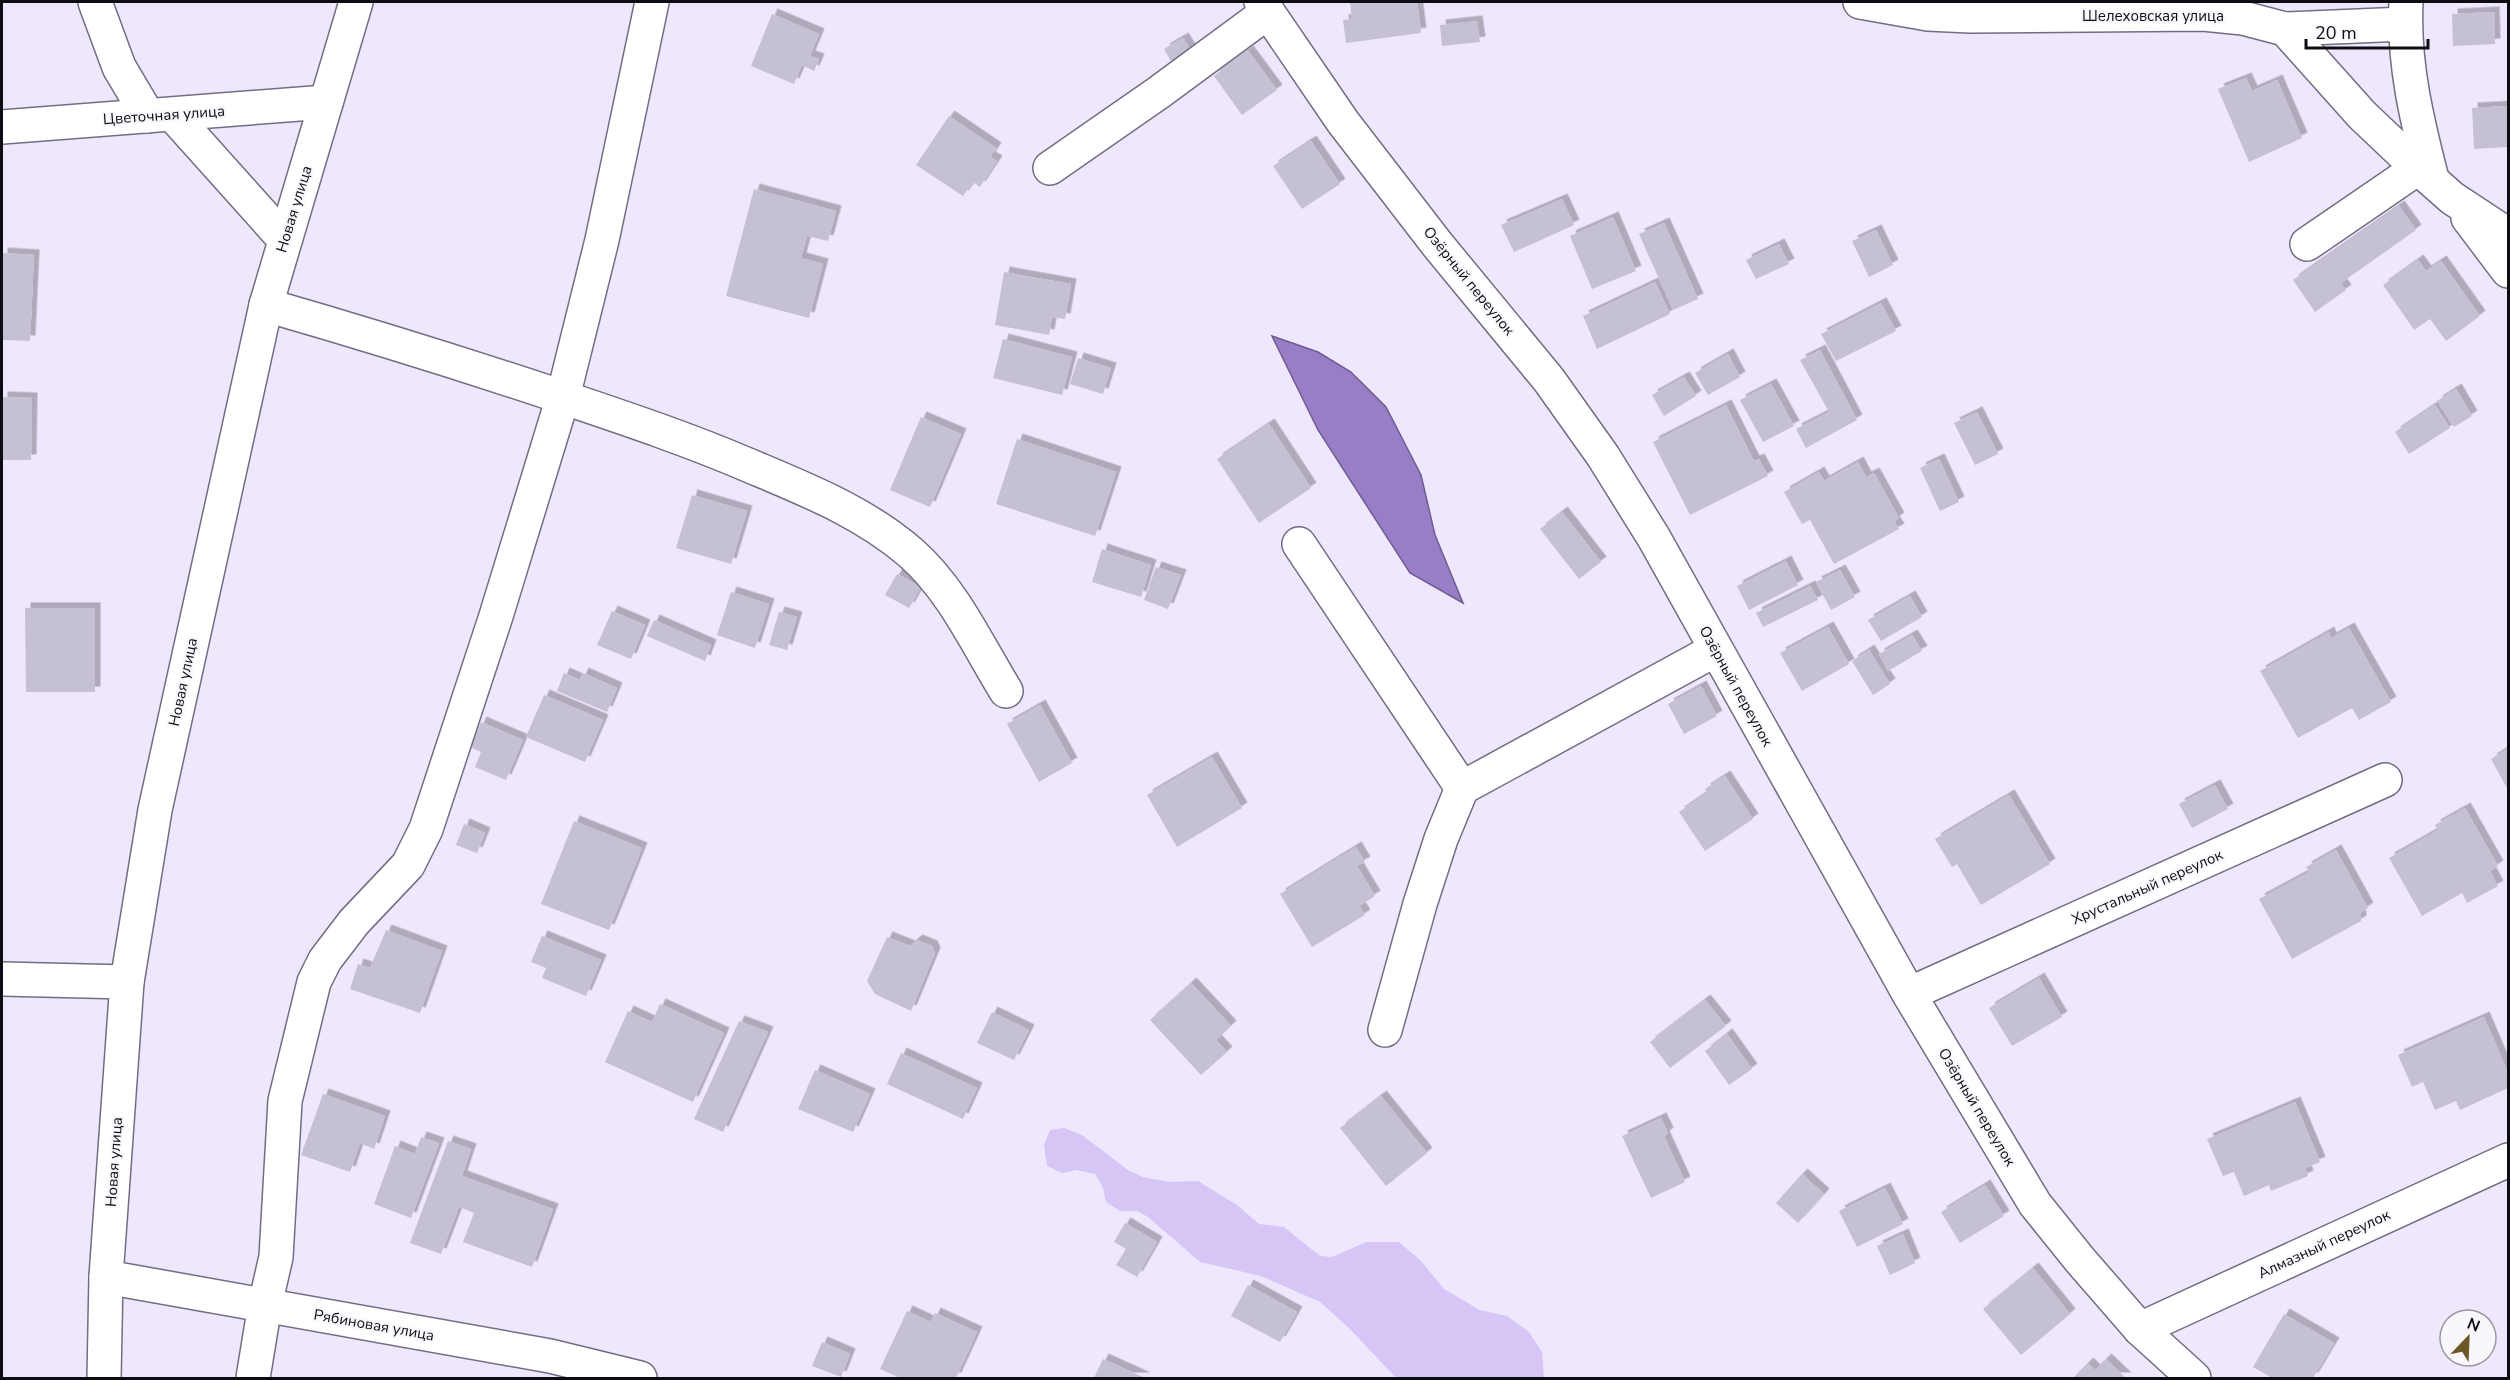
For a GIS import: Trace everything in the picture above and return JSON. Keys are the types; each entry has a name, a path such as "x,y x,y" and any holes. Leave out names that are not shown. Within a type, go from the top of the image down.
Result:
{"street":[{"path":"95,2 119,67 160,116 285,240"},
{"name":"Новая улица","path":"104,1378 106,1277 127,982 155,810 266,305 356,2"},
{"path":"253,1378 265,1305 276,1257 285,1101 314,982 325,960 349,929 408,865 426,829 499,604 562,397 602,240 652,2"},
{"name":"Шелеховская улица","path":"1860,2 1928,14 1970,16 2203,14 2244,18 2285,28 2406,13"},
{"path":"1050,168 1158,93 1264,7"},
{"name":"Озёрный переулок","path":"1264,7 1342,122 1437,244 1549,380 1654,538 1909,994 2035,1204 2140,1329 2194,1378"},
{"path":"2406,13 2412,100 2434,182 2508,235"},
{"path":"2285,28 2362,114 2434,182 2508,271"},
{"name":"Цветочная улица","path":"2,127 326,102"},
{"path":"2307,244 2434,182"},
{"path":"266,305 416,348 674,434 816,494 886,533 912,554 941,584 1006,691"},
{"path":"1299,544 1462,788"},
{"path":"1385,1030 1420,904 1462,788 1715,650"},
{"name":"Хрустальный переулок","path":"1909,994 2385,780"},
{"path":"2,979 127,982"},
{"name":"Алмазный переулок","path":"2140,1329 2508,1160"},
{"name":"Рябиновая улица","path":"106,1277 550,1356 640,1378"}],"shaded area":[{"path":"1272,336 1318,352 1351,372 1386,407 1421,475 1435,535 1463,603 1410,573 1318,430"},
{"path":"1064,1128 1082,1135 1128,1170 1143,1177 1169,1182 1198,1181 1237,1205 1259,1224 1284,1227 1320,1256 1332,1257 1366,1242 1399,1242 1421,1261 1444,1289 1480,1310 1507,1316 1529,1332 1542,1352 1544,1378 1396,1378 1350,1329 1320,1302 1261,1276 1200,1262 1148,1217 1137,1211 1120,1211 1106,1202 1103,1188 1095,1174 1077,1170 1062,1173 1047,1166 1044,1145 1050,1130"}],"building":[{"path":"1350,2 1417,2 1421,33 1346,43 1343,20 1352,19"},
{"path":"2494,12 2495,44 2453,46 2452,14"},
{"path":"772,14 819,34 810,56 819,59 814,71 802,65 794,84 751,66"},
{"path":"1477,21 1480,42 1442,46 1440,25"},
{"path":"1183,38 1191,51 1172,63 1164,49"},
{"path":"1248,51 1277,90 1242,115 1214,76"},
{"path":"2246,78 2252,91 2277,80 2302,138 2249,162 2218,89"},
{"path":"2508,106 2508,147 2474,149 2472,108"},
{"path":"949,116 996,148 990,157 997,161 980,187 973,182 963,196 916,165"},
{"path":"1311,141 1340,184 1302,209 1273,166"},
{"path":"754,189 836,211 828,241 807,236 801,258 823,264 809,318 726,296"},
{"path":"1562,199 1574,225 1514,252 1501,225"},
{"path":"2399,206 2416,230 2341,283 2346,290 2315,312 2293,280"},
{"path":"1613,217 1636,271 1592,289 1570,236"},
{"path":"1664,223 1698,299 1673,310 1639,234"},
{"path":"1876,230 1893,265 1869,277 1852,241"},
{"path":"1779,244 1789,264 1756,279 1746,260"},
{"path":"2,253 34,255 30,341 2,340"},
{"path":"2418,260 2426,271 2441,261 2480,316 2446,341 2430,319 2414,330 2383,285"},
{"path":"1004,272 1071,284 1065,319 1052,317 1049,335 995,325"},
{"path":"1655,282 1670,314 1597,349 1583,316"},
{"path":"1881,303 1896,331 1836,361 1821,334"},
{"path":"1003,339 1072,357 1062,395 993,378"},
{"path":"1820,350 1857,420 1806,448 1796,429 1829,412 1800,360"},
{"path":"1728,354 1740,377 1708,395 1695,373"},
{"path":"1078,358 1111,368 1103,394 1070,384"},
{"path":"1684,377 1696,396 1664,416 1652,395"},
{"path":"1771,384 1794,426 1763,442 1740,400"},
{"path":"2456,389 2472,416 2454,427 2437,401"},
{"path":"2,397 32,398 31,460 2,460"},
{"path":"1726,405 1754,461 1759,459 1768,476 1690,515 1653,442"},
{"path":"2435,405 2450,428 2409,454 2395,432"},
{"path":"1977,412 1998,454 1975,465 1954,423"},
{"path":"921,417 961,434 930,507 890,490"},
{"path":"1269,424 1311,488 1259,523 1217,459"},
{"path":"1017,439 1116,472 1095,536 996,504"},
{"path":"1939,459 1959,502 1940,511 1920,468"},
{"path":"1858,462 1866,477 1874,473 1899,518 1894,521 1899,529 1834,564 1810,520 1802,524 1784,492 1819,472 1824,481"},
{"path":"692,495 747,511 731,564 676,548"},
{"path":"1562,512 1601,562 1579,579 1540,529"},
{"path":"1102,549 1151,565 1141,597 1092,582"},
{"path":"1786,561 1798,585 1749,610 1737,586"},
{"path":"1156,567 1181,575 1168,609 1144,600"},
{"path":"1840,570 1855,597 1831,610 1816,582"},
{"path":"897,574 921,587 909,608 885,595"},
{"path":"1810,586 1818,600 1763,627 1756,613"},
{"path":"731,592 769,604 755,648 717,635"},
{"path":"1910,596 1922,617 1881,641 1868,620"},
{"path":"25,608 95,608 95,692 26,692"},
{"path":"612,611 645,625 631,659 597,645"},
{"path":"779,612 797,617 787,650 769,645"},
{"path":"654,620 711,645 705,661 647,636"},
{"path":"1828,627 1849,664 1802,691 1780,653"},
{"path":"2349,628 2391,702 2359,720 2352,708 2298,738 2260,671 2329,632 2331,638"},
{"path":"1912,635 1922,651 1888,671 1879,654"},
{"path":"1869,650 1890,684 1873,695 1852,661"},
{"path":"564,673 580,680 583,673 617,688 607,712 557,691"},
{"path":"1701,686 1717,716 1684,734 1668,704"},
{"path":"544,695 603,720 585,762 526,737"},
{"path":"1040,705 1072,763 1039,782 1007,724"},
{"path":"481,722 523,740 506,780 475,767 481,752 470,747"},
{"path":"2508,749 2508,790 2491,759"},
{"path":"1212,757 1242,808 1177,847 1147,795"},
{"path":"1725,776 1753,819 1705,851 1679,812 1707,793 1705,789"},
{"path":"2215,785 2228,809 2192,828 2179,804"},
{"path":"2009,795 2050,864 1981,905 1957,864 1952,867 1935,839"},
{"path":"2465,808 2498,866 2490,871 2498,886 2467,903 2462,893 2422,916 2389,858 2438,830 2435,825"},
{"path":"574,821 642,848 609,930 541,904"},
{"path":"464,824 485,833 477,853 456,845"},
{"path":"1356,847 1365,862 1357,866 1375,896 1359,906 1365,915 1312,947 1280,894"},
{"path":"2336,850 2368,908 2360,913 2361,921 2292,959 2259,899 2309,872 2306,867"},
{"path":"386,930 442,951 420,1013 350,989 358,964 370,968"},
{"path":"542,936 601,960 586,996 542,978 546,968 531,962"},
{"path":"887,937 910,946 917,940 932,946 935,953 911,1011 875,994 867,981"},
{"path":"2039,978 2062,1017 2012,1046 1989,1008"},
{"path":"1191,983 1231,1026 1216,1040 1227,1052 1201,1075 1150,1020"},
{"path":"1705,1000 1726,1026 1670,1068 1650,1042"},
{"path":"660,1004 724,1033 693,1102 605,1062 628,1011 652,1022"},
{"path":"992,1012 1029,1030 1014,1060 977,1043"},
{"path":"2484,1017 2508,1073 2508,1088 2460,1110 2456,1101 2435,1110 2423,1082 2412,1087 2398,1055"},
{"path":"739,1021 768,1032 723,1132 694,1119"},
{"path":"1727,1034 1752,1069 1729,1085 1705,1051"},
{"path":"901,1053 977,1088 963,1119 887,1084"},
{"path":"815,1070 870,1094 853,1132 798,1109"},
{"path":"323,1094 385,1116 374,1149 360,1143 350,1172 301,1155"},
{"path":"1381,1096 1427,1153 1386,1186 1340,1128"},
{"path":"2295,1102 2320,1162 2305,1168 2308,1176 2271,1191 2269,1185 2244,1196 2234,1172 2223,1176 2207,1139"},
{"path":"1661,1118 1668,1133 1664,1136 1685,1182 1651,1198 1622,1136"},
{"path":"421,1137 439,1143 411,1218 374,1204 395,1146 415,1154"},
{"path":"448,1141 471,1149 462,1176 553,1209 532,1267 463,1242 474,1213 459,1207 441,1254 410,1243"},
{"path":"1802,1174 1824,1194 1798,1223 1776,1203"},
{"path":"1985,1185 2004,1216 1960,1243 1941,1212"},
{"path":"1885,1188 1903,1224 1857,1247 1839,1211"},
{"path":"1125,1223 1157,1242 1137,1277 1116,1265 1126,1249 1114,1242"},
{"path":"1903,1234 1915,1263 1890,1275 1877,1246"},
{"path":"2033,1268 2070,1314 2021,1355 1983,1309"},
{"path":"1248,1285 1297,1312 1280,1342 1231,1316"},
{"path":"907,1311 931,1322 935,1313 977,1332 956,1378 900,1378 880,1369"},
{"path":"2284,1314 2334,1343 2313,1378 2272,1378 2253,1367"},
{"path":"822,1342 850,1354 841,1377 812,1366"},
{"path":"1103,1359 1145,1378 1094,1378"},
{"path":"2106,1359 2126,1378 2073,1378 2088,1363 2095,1370"}]}
